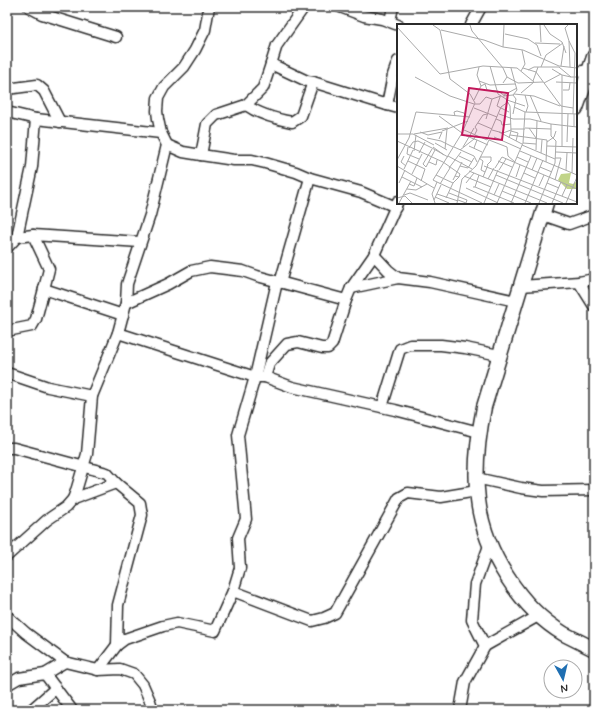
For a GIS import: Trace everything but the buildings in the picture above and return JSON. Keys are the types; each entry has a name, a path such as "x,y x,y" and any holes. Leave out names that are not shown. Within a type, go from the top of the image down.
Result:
{"main road":[{"path":"577,106 589,85 587,66"},
{"path":"545,209 484,407 479,432 477,484 482,520 490,543 506,576 527,603 540,615 563,633 594,649"}],"street":[{"path":"29,7 42,14 116,36"},
{"path":"7,556 47,520 66,507 73,499 87,454 92,396 118,333 126,303 127,284 150,215 167,146 161,133 157,111 158,98 164,87 184,67 195,50 205,30 209,7"},
{"path":"201,156 207,124 216,116 246,105 263,88 277,45 304,7"},
{"path":"340,7 364,16 382,18 394,23 393,7"},
{"path":"472,24 481,7"},
{"path":"272,64 307,81 397,108"},
{"path":"387,105 397,67"},
{"path":"246,105 254,111 292,122 301,116 313,82"},
{"path":"7,89 37,85 44,92 60,122"},
{"path":"7,112 36,119 161,133"},
{"path":"7,248 17,237 32,167 36,119"},
{"path":"167,146 183,152 201,156 234,160 252,160 397,204 374,255 352,288 346,300 332,344 328,348 298,342 287,344 269,364 260,377"},
{"path":"98,670 117,645 125,639 162,626 177,623 215,631 233,591 240,568 238,538 246,519 238,435 260,377 279,282 310,178"},
{"path":"545,209 570,224 594,215"},
{"path":"17,237 34,235 140,242"},
{"path":"7,331 32,326 36,319 49,269 34,235"},
{"path":"374,255 398,278"},
{"path":"126,303 168,284 191,271 210,267 243,271 346,300"},
{"path":"352,288 398,278 430,282 516,301"},
{"path":"522,286 579,282 594,279"},
{"path":"579,282 594,306"},
{"path":"44,290 123,315"},
{"path":"118,333 292,387 382,407 479,432"},
{"path":"382,407 400,350 410,345 453,346 499,355"},
{"path":"7,373 48,388 92,396"},
{"path":"7,448 14,448 107,473 116,483 140,503 142,515 118,605 117,645"},
{"path":"73,499 116,483"},
{"path":"233,591 312,621 324,618 335,613 399,498 408,493 441,497 477,484 521,488 543,492 594,490"},
{"path":"486,646 472,620 475,584 490,543"},
{"path":"460,710 465,682 486,646 540,615"},
{"path":"8,618 65,662 98,670 120,669 134,674 143,685 152,710"},
{"path":"7,685 19,678 45,674 65,662"},
{"path":"45,674 72,710"},
{"path":"31,710 56,688"}]}
